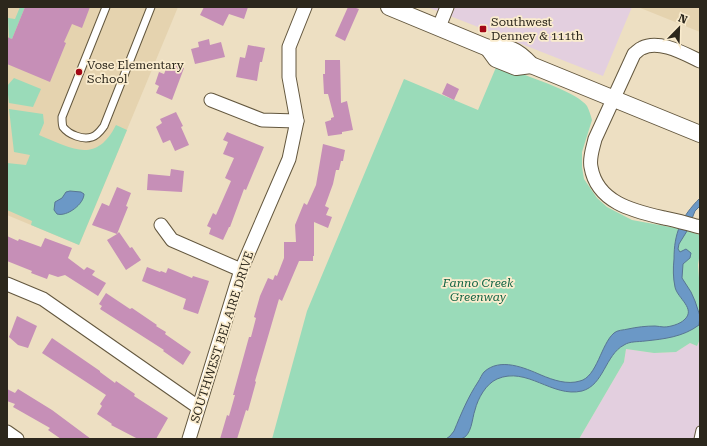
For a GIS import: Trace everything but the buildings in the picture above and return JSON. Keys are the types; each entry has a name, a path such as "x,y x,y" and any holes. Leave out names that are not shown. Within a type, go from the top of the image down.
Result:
{"street":[{"name":"SOUTHWEST BEL AIRE DRIVE","path":"189,439 241,270 289,159 297,121 290,78 289,48 305,7"},
{"path":"389,7 488,48 496,59 516,67 531,65 700,134"},
{"path":"439,27 447,7"},
{"path":"700,61 668,47 654,45 642,48 634,54 595,140 591,154 591,166 594,178 601,190 611,199 624,207 700,227"},
{"path":"211,100 262,120 297,121"},
{"path":"160,225 172,240 241,270"},
{"path":"7,284 43,299 198,407"},
{"path":"7,432 17,439"}],"lane":[{"path":"106,7 62,117 62,126 68,132 87,138 99,133 104,126 151,7"},
{"path":"698,439 700,430"}],"shaded area":[{"name":"Vose Elementary School","path":"7,7 178,7 79,245 7,215"},
{"path":"427,7 632,7 603,76"},
{"path":"638,7 700,7 700,32"},
{"path":"700,339 700,439 579,439 624,362 626,349 654,353 676,352 690,343 697,346"}],"green space":[{"path":"20,7 25,7 12,39 9,38 8,18 15,19"},
{"name":"Fanno Creek Greenway","path":"497,65 559,88 581,100 587,106 592,120 582,152 584,179 597,198 607,207 632,220 681,229 700,235 698,265 700,291 700,339 697,346 690,343 676,352 654,353 626,349 624,362 579,439 272,439 307,311 404,79 478,110"},
{"path":"14,78 41,89 33,107 9,103 7,86"},
{"path":"9,109 43,114 44,123 39,135 62,145 82,150 91,149 100,145 108,137 116,125 127,130 79,245 31,225 32,221 7,210 7,163 26,165 30,155 14,152"}],"water":[{"path":"66,192 81,192 84,194 81,202 70,212 65,214 57,214 54,210 55,202 62,198"},
{"path":"700,198 700,206 695,211 678,249 680,252 686,249 691,253 690,258 683,264 682,278 695,301 700,316 699,325 673,337 631,342 624,345 613,356 595,383 582,391 571,392 560,390 519,376 508,376 497,379 489,384 480,396 476,405 471,426 465,437 461,439 446,439 454,431 482,374 490,368 497,365 512,365 528,369 550,379 570,382 580,381 591,373 610,338 615,332 642,327 664,327 677,324 684,320 688,312 687,308 676,291 674,280 673,266 675,241 683,219"}],"place":[{"name":"Southwest Denney & 111th","path":"483,29"},
{"name":"Vose Elementary School","path":"79,72"}]}
